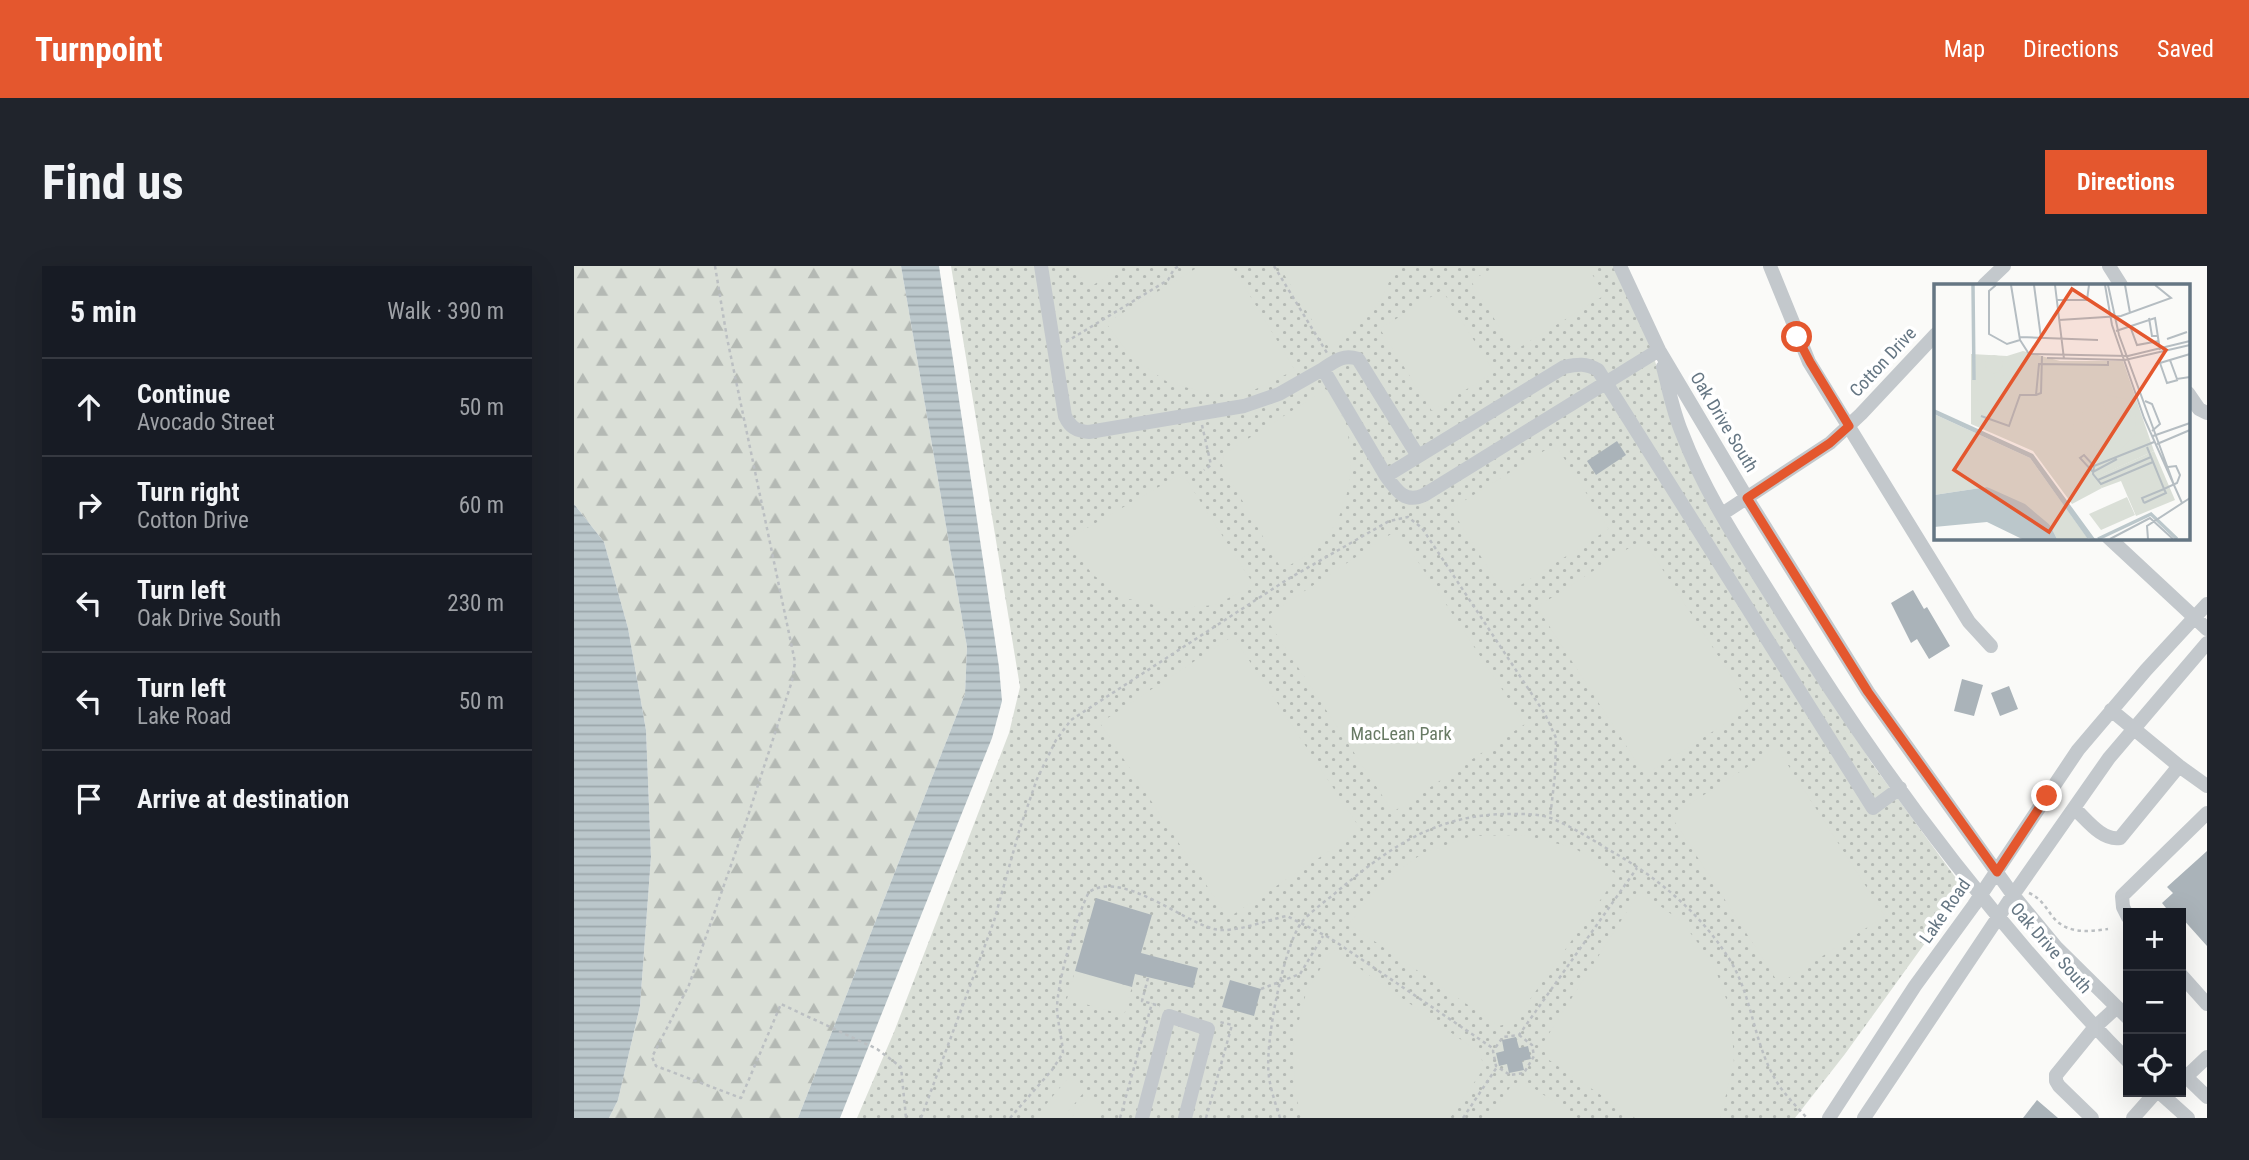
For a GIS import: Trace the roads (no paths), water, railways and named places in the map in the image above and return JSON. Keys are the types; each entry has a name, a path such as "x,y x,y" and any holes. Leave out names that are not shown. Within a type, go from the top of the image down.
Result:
{"street":[{"path":"1041,266 1065,416 1069,425 1078,431 1089,432 1244,406 1279,394 1349,356 1358,359 1418,456"},
{"name":"Oak Drive South","path":"1620,266 1659,350 1868,692 1997,872 2020,893 2056,947 2123,1013"},
{"path":"1984,284 2004,266"},
{"path":"2109,266 2120,284"},
{"path":"1775,269 1797,337 1810,362 1969,622 1991,646"},
{"name":"Cotton Drive","path":"1722,514 1830,443 1934,336"},
{"path":"1328,366 1386,476 1398,492 1417,498 1659,350"},
{"name":"Oak Drive South","path":"1659,350 1681,431 1695,464 1722,514 1818,672 1869,749 1998,918 2123,1055"},
{"path":"1386,476 1564,367 1590,365 1598,370 1873,808 1900,788"},
{"path":"2190,396 2199,410 2207,413"},
{"path":"2110,539 2207,629"},
{"name":"Lake Road","path":"1829,1118 1915,986 1997,872 2078,750 2207,604"},
{"path":"1864,1118 1998,918 2020,893 2109,758 2207,643"},
{"path":"2111,710 2207,786"},
{"path":"2075,809 2102,834 2113,839 2120,838 2179,766"},
{"path":"2124,908 2122,896 2207,813"},
{"path":"2186,981 2207,1004"},
{"path":"2092,1118 2056,1081 2056,1075 2095,1027 2117,1007"},
{"path":"1142,1118 1169,1016 1208,1029 1185,1118"},
{"path":"2186,1072 2207,1057"},
{"path":"2186,1077 2207,1097"},
{"path":"2133,1118 2152,1097"},
{"path":"2163,1097 2188,1118"}],"park label":[{"name":"MacLean Park","path":"1401,734"}]}
